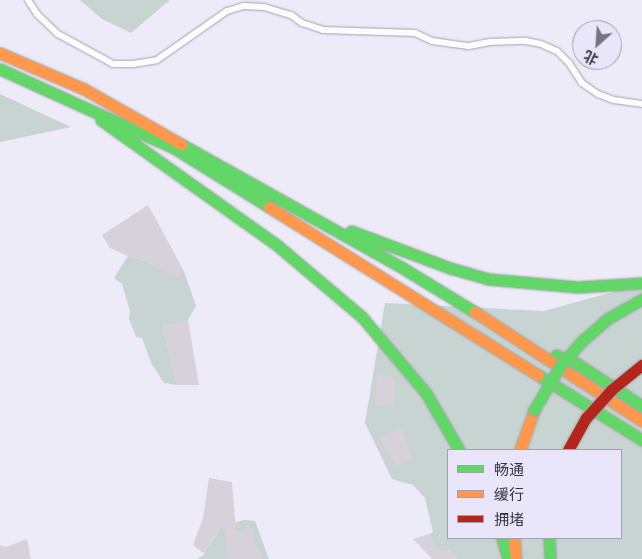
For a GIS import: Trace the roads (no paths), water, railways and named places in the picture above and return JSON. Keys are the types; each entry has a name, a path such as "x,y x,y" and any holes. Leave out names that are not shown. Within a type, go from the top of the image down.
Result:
{"highway":[{"path":"0,52 84,89 318,219 518,338 642,421"},
{"path":"0,69 72,100 174,148 642,440"},
{"path":"72,100 278,246 362,318 426,393 457,449"},
{"path":"318,219 450,268 488,279 578,287 642,283"},
{"path":"520,449 534,410 560,366 583,340 607,319 642,299"},
{"path":"518,338 576,363 642,406"},
{"path":"569,449 586,418 611,390 642,365"},
{"path":"502,539 508,559"},
{"path":"514,539 516,559"},
{"path":"549,539 550,559"}],"street":[{"path":"28,0 37,14 58,34 113,64 133,64 157,60 227,11 243,6 264,7 291,15 302,23 323,30 415,33 432,41 469,46 490,42 526,40 557,51 582,83 598,94 614,100 642,104"}]}
